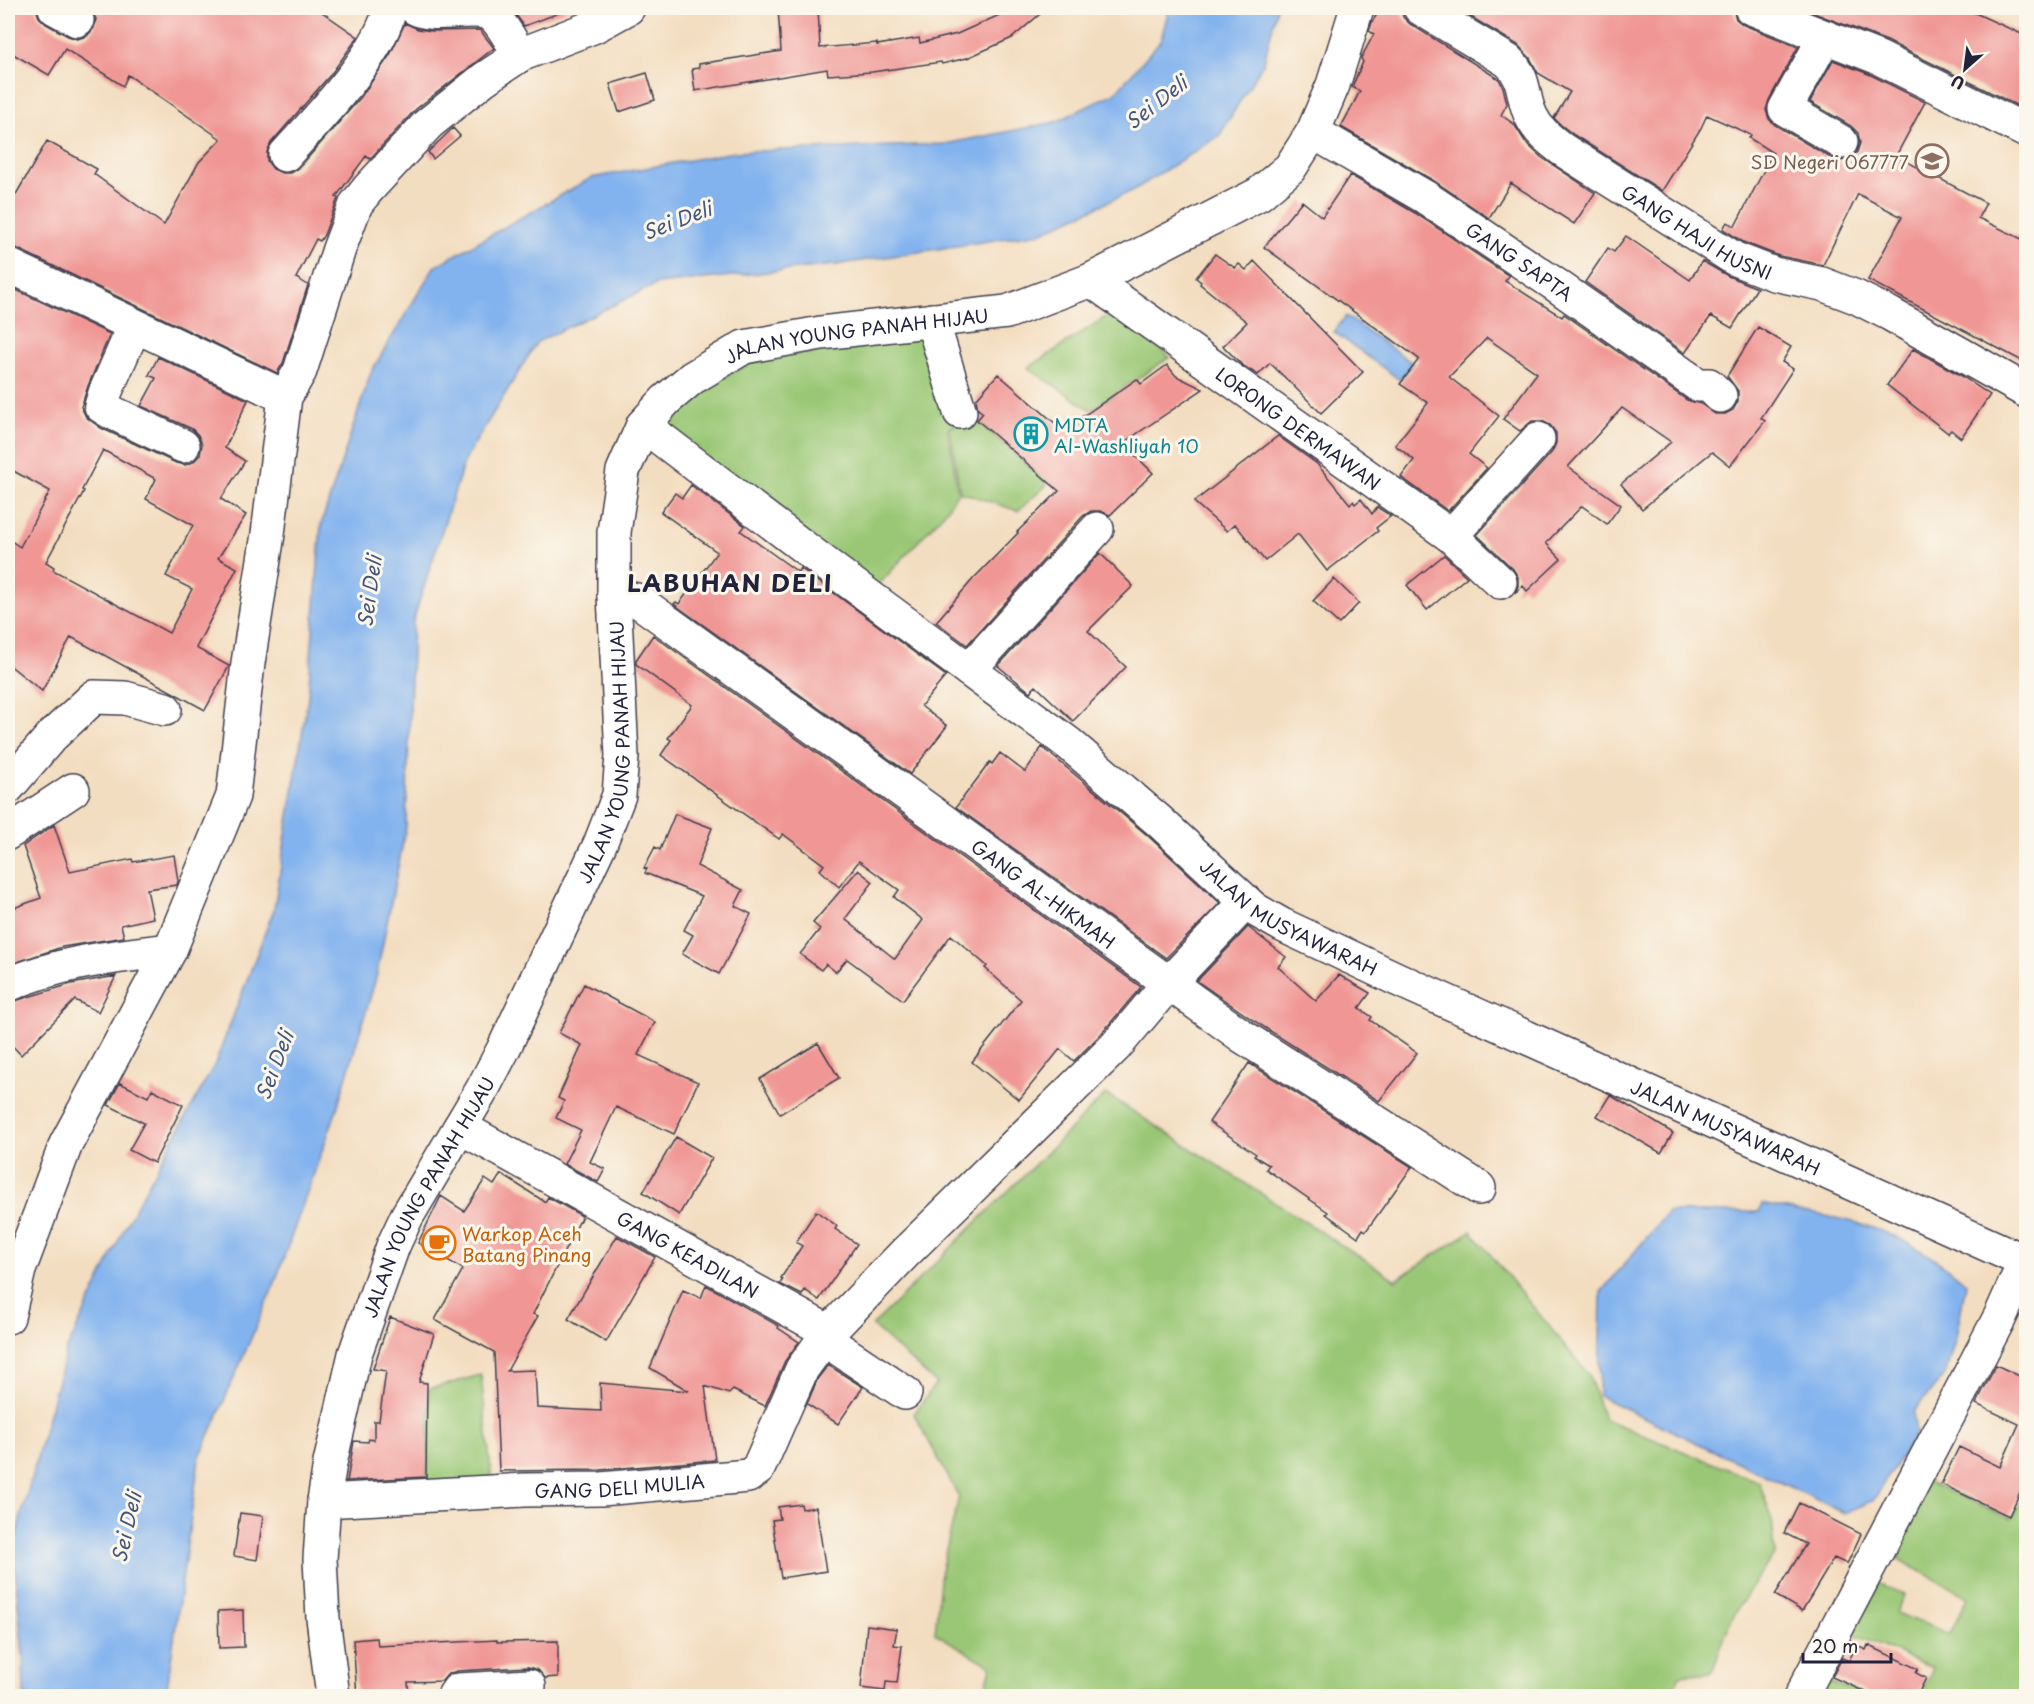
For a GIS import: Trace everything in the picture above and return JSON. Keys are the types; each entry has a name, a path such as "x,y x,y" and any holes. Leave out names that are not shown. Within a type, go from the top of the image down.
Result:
{"street":[{"path":"285,154 326,109 372,49 390,8"},
{"path":"415,8 438,13 481,11 493,16 520,55"},
{"path":"8,1317 19,1270 66,1144 170,950 233,796 248,663 268,534 285,397 300,371 339,249 357,204 428,124 484,79 520,55 595,26 628,8"},
{"name":"JALAN YOUNG PANAH HIJAU","path":"333,1696 322,1618 320,1559 324,1501 330,1463 355,1354 393,1246 407,1216 482,1090 600,844 619,795 622,756 614,595 614,532 623,471 644,425 666,400 692,378 744,347 821,333 1006,312 1091,280 1259,194 1290,168 1313,132 1333,85 1357,8"},
{"name":"GANG HAJI HUSNI","path":"1420,8 1508,61 1517,70 1530,114 1540,131 1563,150 1714,246 1735,259 1774,274 1822,284 1856,297 2026,391"},
{"path":"1752,8 1880,58 2026,131"},
{"path":"1825,37 1785,110 1841,142"},
{"name":"GANG SAPTA","path":"1313,132 1425,197 1698,384 1709,385 1720,396"},
{"path":"8,265 285,397"},
{"name":"LORONG DERMAWAN","path":"1091,280 1451,536 1500,582"},
{"path":"932,321 960,412"},
{"path":"134,327 101,406 183,446"},
{"name":"JALAN MUSYAWARAH","path":"644,425 847,580 1068,743 1114,781 1246,902 1282,925 1397,979 2026,1261"},
{"path":"1451,536 1538,439"},
{"path":"969,670 1097,529"},
{"name":"GANG AL-HIKMAH","path":"614,595 637,600 1242,1036 1479,1188"},
{"path":"8,787 51,737 94,697 125,698 165,709"},
{"path":"8,833 73,790"},
{"name":"GANG DELI MULIA","path":"324,1501 525,1490 601,1489 748,1476 758,1469 802,1369 829,1332 904,1254 1115,1047 1169,983 1246,902"},
{"path":"8,985 31,975 82,961 170,950"},
{"name":"GANG KEADILAN","path":"460,1127 829,1332 833,1345 905,1394"},
{"path":"1801,1696 2001,1315 2026,1261"},
{"path":"454,1696 458,1690 529,1686"}],"green space":[{"path":"1113,312 1170,357 1091,410 1028,368"},
{"path":"925,335 958,422 948,429 958,492 945,512 873,591 661,429 695,396 716,381 757,360"},
{"path":"972,416 1048,484 1018,511 960,492 950,428"},
{"path":"1106,1094 1396,1280 1471,1231 1589,1375 1604,1419 1759,1482 1772,1518 1775,1554 1730,1622 1712,1672 1680,1675 1670,1696 984,1696 991,1666 935,1633 941,1570 959,1497 914,1414 936,1383 872,1326"},
{"path":"481,1375 492,1482 427,1487 429,1389"},
{"path":"1926,1481 2012,1519 2026,1491 2026,1696 1920,1696 1933,1668 1850,1633 1875,1581 1904,1595 1896,1613 1950,1634 1968,1597 1889,1554"},
{"path":"1825,1680 1865,1696 1816,1696"}],"water":[{"name":"Sei Deli","path":"1169,8 1277,8 1264,62 1219,136 1134,190 1040,233 835,265 657,284 537,342 465,459 413,621 406,827 376,978 336,1112 274,1285 199,1459 166,1696 24,1696 23,1656 13,1546 66,1351 128,1221 215,1064 274,909 308,697 321,525 371,372 434,267 591,178 734,152 945,144 1056,122 1115,93 1161,40"},
{"path":"1346,316 1412,363 1400,380 1334,332"},
{"path":"1762,1204 1845,1220 1887,1233 1928,1255 1966,1283 1956,1337 1945,1375 1913,1412 1916,1433 1873,1501 1844,1513 1599,1396 1601,1292 1668,1212 1759,1212"}],"building":[{"path":"8,8 36,8 39,17 46,24 77,39 87,36 94,28 96,19 90,8 316,8 358,37 331,74 271,143 267,152 267,161 273,169 282,173 291,173 299,168 361,97 390,55 405,23 418,29 432,31 480,30 494,48 416,109 370,159 366,156 336,197 338,198 324,235 320,241 316,239 296,278 308,285 283,363 277,373 8,246 8,208 47,141 97,169 94,174 164,225 199,162 221,139 128,75 123,86 65,49 49,75 8,51"},
{"path":"511,8 567,8 567,10 524,26"},
{"path":"778,8 818,8 820,48 877,43 877,45 919,38 920,43 957,34 1015,8 1047,8 1012,38 967,58 942,64 941,62 872,72 828,75 827,69 695,91 692,69 699,68 699,64 781,51"},
{"path":"1381,8 1401,8 1403,17 1410,24 1499,79 1507,104 1501,115 1514,124 1526,143 1541,157 1595,193 1574,224 1511,183 1489,218 1434,181 1341,127 1360,91 1352,87 1363,62 1361,58 1374,34 1369,31 1372,22"},
{"path":"1456,8 1733,8 1736,19 1744,25 1798,47 1769,100 1766,110 1769,119 1775,125 1840,161 1850,159 1857,152 1860,143 1858,133 1851,126 1810,102 1833,60 1871,75 1925,102 1896,156 1986,203 1978,218 2026,241 2026,363 1868,280 1902,217 1858,194 1823,265 1779,256 1743,242 1723,229 1727,222 1735,226 1773,153 1749,138 1751,135 1707,115 1662,191 1561,125 1554,118 1570,92 1538,73 1530,58 1518,45"},
{"path":"1801,8 1964,8 2026,36 2026,110 1887,41"},
{"path":"647,73 655,100 619,112 610,84"},
{"path":"453,128 460,136 433,159 428,152"},
{"path":"1350,175 1415,213 1509,276 1505,281 1562,317 1564,314 1687,400 1701,404 1715,414 1725,414 1733,410 1738,401 1738,391 1727,376 1758,327 1791,347 1782,362 1793,369 1761,418 1765,421 1730,466 1712,452 1642,509 1621,484 1671,442 1622,408 1568,467 1621,505 1607,524 1582,506 1546,543 1561,559 1527,591 1523,586 1515,593 1518,577 1513,569 1477,535 1552,452 1556,443 1556,433 1550,425 1542,421 1532,421 1520,431 1503,419 1537,373 1487,338 1449,377 1499,416 1469,454 1487,468 1448,511 1401,477 1414,460 1395,445 1428,403 1400,384 1419,359 1264,247 1302,201 1322,217"},
{"path":"1626,236 1690,280 1702,261 1728,276 1757,288 1732,328 1711,316 1685,353 1585,282 1608,248 1614,252"},
{"path":"1215,254 1235,268 1239,264 1246,270 1254,261 1363,372 1321,413 1270,363 1258,375 1242,365 1223,346 1247,322 1200,284 1201,282 1196,278"},
{"path":"8,286 110,334 81,407 86,417 101,428 176,463 185,465 193,462 200,455 202,444 192,429 141,406 156,378 149,375 158,357 248,400 225,448 245,461 221,499 246,515 218,558 237,568 196,648 229,666 205,710 71,637 42,691 8,664 8,539 20,547 50,491 8,468","holes":["103,450 156,479 146,499 193,525 166,576 192,589 169,633 53,570 54,567 46,562"]},
{"path":"1913,349 1990,395 1961,438 1951,430 1948,433 1887,385"},
{"path":"1167,365 1176,376 1203,389 1123,443 1153,473 1110,515 1100,511 1091,511 1083,516 967,645 936,622 1017,532 1059,491 977,420 983,413 978,409 976,399 998,374 1063,430 1137,379 1141,384"},
{"path":"1278,436 1317,464 1350,504 1353,501 1355,504 1361,499 1372,514 1377,507 1391,516 1376,528 1378,531 1327,571 1298,534 1265,561 1235,524 1227,531 1194,502"},
{"path":"691,485 745,526 741,531 798,572 800,568 946,676 921,706 947,726 910,774 674,604 676,602 679,604 717,552 661,512 675,493 682,498"},
{"path":"1100,553 1133,586 1088,631 1126,667 1073,721 1036,686 1030,692 998,666"},
{"path":"1444,555 1467,577 1427,610 1407,585"},
{"path":"1334,579 1359,603 1339,624 1313,601"},
{"path":"653,635 1141,987 1101,1034 1074,1061 1060,1049 1019,1100 972,1062 1021,1000 951,935 903,1000 847,959 836,972 826,964 821,970 800,954 820,929 813,923 858,870 873,882 845,919 895,959 923,920 894,897 899,890 859,861 839,887 820,870 824,865 783,834 779,839 661,755 671,740 668,738 692,705 636,664 636,660"},
{"path":"1042,747 1147,835 1220,903 1166,958 956,807 990,762 992,764 1000,753 1025,772"},
{"path":"675,814 712,828 697,866 743,890 735,906 751,914 719,974 682,954 693,935 684,930 702,896 645,873 647,869 644,868 655,847 660,850"},
{"path":"54,825 70,872 132,859 133,862 174,855 177,885 147,889 153,918 121,925 124,937 62,947 8,965 8,910 41,898 23,846"},
{"path":"1248,927 1286,957 1278,967 1316,1001 1339,975 1370,993 1359,1008 1372,1017 1370,1020 1417,1053 1379,1101 1197,981"},
{"path":"116,976 98,1012 75,1000 21,1055 8,1041 8,1003 71,984"},
{"path":"584,984 655,1022 638,1055 698,1082 674,1134 616,1107 590,1162 605,1169 598,1182 564,1164 581,1130 556,1118 564,1101 558,1098 582,1045 559,1033"},
{"path":"818,1043 839,1078 780,1114 760,1079"},
{"path":"1249,1063 1412,1167 1366,1231 1363,1229 1358,1237 1326,1214 1328,1212 1266,1169 1269,1165 1254,1156 1256,1154 1209,1122"},
{"path":"120,1083 148,1097 152,1089 183,1105 154,1163 129,1150 144,1123 108,1105"},
{"path":"1610,1095 1673,1133 1661,1153 1597,1116"},
{"path":"676,1137 712,1158 679,1215 643,1192"},
{"path":"501,1174 545,1202 548,1197 582,1216 533,1314 538,1316 507,1371 535,1370 537,1408 601,1411 600,1383 689,1391 650,1368 683,1290 701,1298 706,1285 779,1326 778,1328 799,1342 785,1361 765,1406 733,1390 729,1394 705,1386 715,1460 600,1470 499,1471 494,1352 435,1320 463,1269 418,1243 441,1196 464,1211 485,1179 494,1185"},
{"path":"816,1211 837,1226 835,1229 857,1244 819,1300 805,1290 802,1295 780,1284 783,1279 781,1278 802,1246 796,1242"},
{"path":"617,1236 655,1257 606,1342 568,1319"},
{"path":"390,1317 434,1334 419,1382 427,1383 426,1477 347,1481 354,1441 374,1440 374,1421 379,1421 386,1371 373,1369"},
{"path":"828,1365 863,1387 838,1424 807,1404 818,1378"},
{"path":"1996,1365 2026,1379 2026,1479 2009,1516 1941,1484 1959,1447 2000,1467 2019,1424 1976,1404"},
{"path":"1799,1503 1861,1534 1847,1564 1834,1558 1802,1611 1775,1595 1806,1544 1784,1533"},
{"path":"801,1504 802,1509 816,1507 826,1571 781,1578 772,1520 780,1519 778,1507"},
{"path":"240,1513 263,1516 257,1560 234,1556"},
{"path":"243,1610 244,1647 219,1648 218,1611"},
{"path":"867,1625 897,1629 894,1645 902,1646 897,1683 886,1682 885,1691 861,1688"},
{"path":"377,1638 378,1646 497,1640 497,1642 558,1641 558,1677 545,1678 538,1670 528,1667 457,1671 448,1674 442,1681 408,1682 409,1696 357,1696 353,1640"},
{"path":"1856,1645 1866,1650 1868,1645 1918,1669 1916,1673 1926,1678 1917,1696 1874,1696 1832,1677 1842,1658 1849,1661"}],"place":[{"name":"SD Negeri 067777","path":"1932,161"},
{"name":"MDTA Al-Washliyah 10","path":"1031,434"},
{"name":"Warkop Aceh Batang Pinang","path":"439,1243"}],"district":[{"name":"LABUHAN DELI","path":"730,582"}]}
